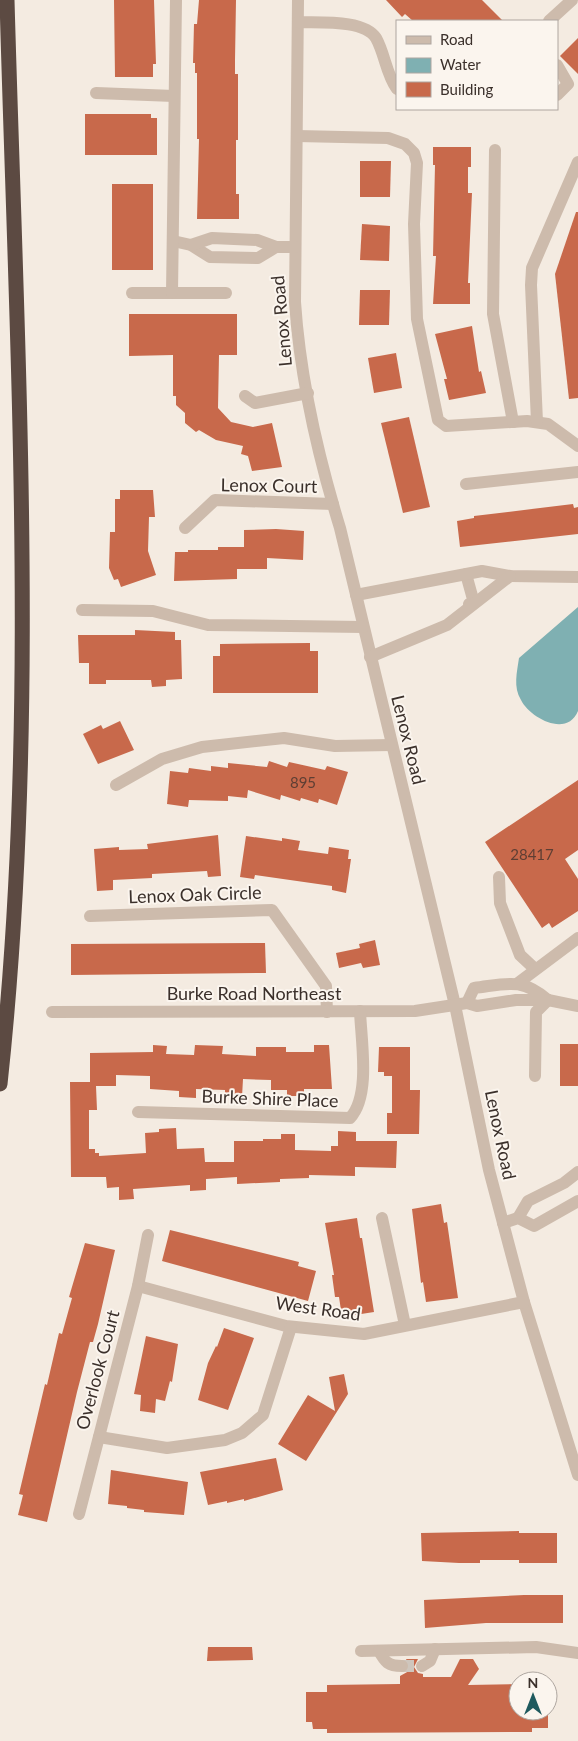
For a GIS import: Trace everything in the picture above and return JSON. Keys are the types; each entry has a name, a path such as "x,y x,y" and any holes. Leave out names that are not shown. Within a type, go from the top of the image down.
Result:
{"highway":[{"path":"0,1084 17,874 23,688 22,508 7,0"}],"street":[{"path":"172,293 176,0"},
{"name":"Lenox Road","path":"298,0 295,247 295,302 298,346 333,504 391,745 461,1004 489,1170 524,1302 578,1475"},
{"path":"550,20 572,0"},
{"path":"298,22 358,25 375,37 391,81 396,88"},
{"path":"558,67 568,84 558,94"},
{"path":"96,93 174,96"},
{"path":"296,136 388,138 406,144 414,153 417,163 414,224 417,319 438,420 446,426 513,422 548,424 578,446"},
{"path":"495,150 493,314 513,422"},
{"path":"537,422 531,284 532,268 578,162"},
{"path":"191,245 212,238 257,240 276,247 295,247"},
{"path":"234,239 234,258"},
{"path":"173,241 191,245 210,258 258,258 276,247"},
{"path":"132,293 226,293"},
{"path":"245,396 255,403 308,393"},
{"path":"466,484 578,472"},
{"name":"Lenox Court","path":"185,528 215,500 333,504"},
{"path":"356,595 482,571 510,576 578,577"},
{"path":"466,574 474,603"},
{"path":"370,657 447,625 449,617 463,605 474,603 510,576"},
{"path":"82,610 153,611 208,625 363,626"},
{"path":"116,785 162,758 202,747 284,738 335,746 391,745"},
{"path":"499,877 500,903 520,954 535,969"},
{"name":"Lenox Oak Circle","path":"90,916 272,910 326,986 327,1012"},
{"path":"518,983 578,938"},
{"path":"461,1004 474,988 518,983 534,988 548,1000 578,1006"},
{"path":"500,985 503,1002"},
{"path":"536,1076 536,1012 548,1000"},
{"name":"Burke Road Northeast","path":"52,1012 415,1011 461,1004 477,1006 503,1002 548,1000"},
{"name":"Burke Shire Place","path":"138,1112 350,1118 357,1110 362,1088 360,1011"},
{"path":"503,1223 518,1218 528,1201 564,1183 578,1172"},
{"path":"518,1218 534,1226 577,1202 564,1183"},
{"path":"382,1218 405,1325"},
{"name":"Overlook Court","path":"79,1514 138,1286 148,1235"},
{"name":"West Road","path":"138,1286 291,1327 364,1334 524,1302"},
{"path":"99,1437 167,1448 225,1440 242,1434 263,1415 291,1327"},
{"path":"361,1651 536,1647 578,1653"},
{"path":"422,1666 430,1661 435,1649"},
{"path":"379,1651 385,1662 390,1666 402,1666"}],"water":[{"path":"578,607 578,711 573,719 566,723 558,724 540,719 521,700 517,690 516,679 519,658"}],"building":[{"path":"114,0 154,0 156,64 153,64 153,77 115,77"},
{"path":"199,0 236,0 235,74 238,74 238,140 236,140 236,194 239,194 239,219 197,219 199,139 197,139 197,73 195,73 195,63 193,63 194,24 197,24"},
{"path":"386,0 482,0 502,20 412,20 405,14 402,17"},
{"path":"578,38 578,74 560,56"},
{"path":"85,114 151,114 151,118 157,118 157,155 85,155"},
{"path":"433,147 471,147 471,167 468,167 468,193 472,193 468,283 470,283 470,304 433,304 436,256 433,256 435,165 433,165"},
{"path":"360,161 391,161 390,197 360,197"},
{"path":"112,184 153,184 153,270 112,270"},
{"path":"576,212 578,212 578,398 569,399 555,274"},
{"path":"362,224 390,226 389,261 360,260"},
{"path":"360,290 390,290 389,325 359,325"},
{"path":"129,314 237,314 237,355 219,355 218,408 231,422 253,427 272,423 282,467 252,471 248,456 241,454 243,446 216,440 199,430 196,432 185,423 185,413 176,405 176,396 173,396 173,355 129,356"},
{"path":"472,326 479,372 481,371 486,393 449,400 444,379 447,379 435,334"},
{"path":"396,353 402,388 374,393 368,358"},
{"path":"409,417 430,507 403,513 381,423"},
{"path":"120,490 153,490 155,517 149,517 148,551 156,575 121,587 118,579 114,580 109,568 110,532 115,532 115,499 120,499"},
{"path":"573,504 574,508 578,507 578,534 460,547 457,521 474,518 474,516"},
{"path":"276,529 304,531 303,560 267,558 267,569 237,569 237,579 174,581 175,552 218,550 218,547 244,547 244,530"},
{"path":"135,630 175,632 175,640 181,640 182,679 166,680 166,686 152,687 151,680 106,680 106,684 89,684 89,663 79,663 78,635 135,635"},
{"path":"310,643 310,651 318,651 318,693 213,693 213,656 220,656 220,644"},
{"path":"120,721 134,750 98,764 83,734 101,725 103,729"},
{"path":"269,761 287,767 289,762 325,770 327,766 348,772 337,805 319,799 318,803 301,798 300,801 281,795 280,800 248,790 247,798 228,796 228,801 189,800 188,807 167,804 170,771 188,773 189,768 211,771 211,766 228,768 228,763 267,767"},
{"path":"578,780 578,850 565,859 578,879 578,911 552,928 549,923 542,928 485,842"},
{"path":"218,835 221,876 208,877 207,871 152,874 152,878 113,880 113,890 97,891 94,849 119,847 119,850 148,849 147,844"},
{"path":"246,836 282,841 282,838 300,841 298,850 328,854 329,847 349,850 348,859 351,859 346,893 332,890 332,886 255,875 254,879 240,877"},
{"path":"375,940 380,965 363,968 361,963 339,968 336,953 360,948 359,944"},
{"path":"265,943 266,973 71,975 71,944"},
{"path":"560,1044 578,1044 578,1086 560,1086"},
{"path":"153,1045 167,1046 166,1054 194,1055 195,1045 223,1046 222,1054 256,1056 256,1047 286,1047 286,1052 314,1052 314,1045 329,1045 332,1089 304,1089 304,1096 287,1096 287,1090 271,1090 271,1080 243,1079 242,1097 225,1096 225,1090 196,1089 196,1098 179,1097 179,1091 150,1089 150,1076 116,1075 116,1086 96,1086 97,1110 89,1110 89,1149 95,1149 95,1153 99,1153 99,1156 146,1153 145,1133 159,1132 159,1129 176,1128 177,1149 204,1148 205,1162 234,1162 234,1141 281,1139 281,1134 295,1134 295,1150 331,1151 331,1146 338,1146 338,1131 356,1132 356,1141 397,1141 396,1168 355,1167 355,1176 309,1175 309,1178 280,1179 280,1182 237,1184 237,1177 206,1179 206,1190 190,1191 190,1185 133,1189 134,1199 119,1200 119,1187 107,1188 106,1177 71,1177 70,1082 90,1082 90,1053 153,1052"},
{"path":"379,1047 410,1047 410,1090 420,1090 419,1134 387,1134 387,1113 392,1113 392,1076 384,1076 384,1072 378,1072"},
{"path":"441,1204 444,1223 447,1222 458,1298 426,1302 423,1282 421,1283 412,1209"},
{"path":"357,1218 374,1312 342,1317 339,1297 335,1297 332,1275 334,1275 325,1223"},
{"path":"170,1230 299,1262 298,1266 316,1271 308,1301 162,1261"},
{"path":"85,1243 115,1250 98,1324 93,1342 90,1342 77,1392 47,1522 18,1515 23,1495 19,1494 45,1384 47,1385 59,1333 62,1334 72,1298 69,1297"},
{"path":"224,1328 254,1338 228,1410 198,1400 208,1363 217,1347"},
{"path":"146,1336 178,1344 172,1382 170,1381 165,1401 156,1399 155,1413 140,1411 141,1395 134,1394"},
{"path":"344,1374 348,1394 306,1461 278,1444 308,1395 335,1411 329,1377"},
{"path":"276,1458 283,1490 244,1501 244,1499 208,1505 200,1472"},
{"path":"111,1470 188,1482 184,1515 144,1512 144,1510 127,1508 127,1506 108,1504"},
{"path":"519,1531 519,1533 557,1533 557,1563 519,1563 519,1560 480,1560 480,1563 422,1561 421,1533"},
{"path":"563,1595 563,1623 486,1623 425,1628 424,1600"},
{"path":"208,1647 252,1647 253,1660 207,1661"},
{"path":"406,1659 418,1659 414,1667 418,1673 423,1674 423,1677 451,1677 460,1659 473,1659 479,1669 468,1685 508,1684 508,1721 548,1721 548,1728 532,1728 532,1732 327,1733 327,1729 313,1729 312,1722 306,1722 306,1692 327,1692 327,1685 400,1684 400,1676 409,1671 410,1667"}],"tunnel":[{"path":"402,1666 422,1666"}]}
